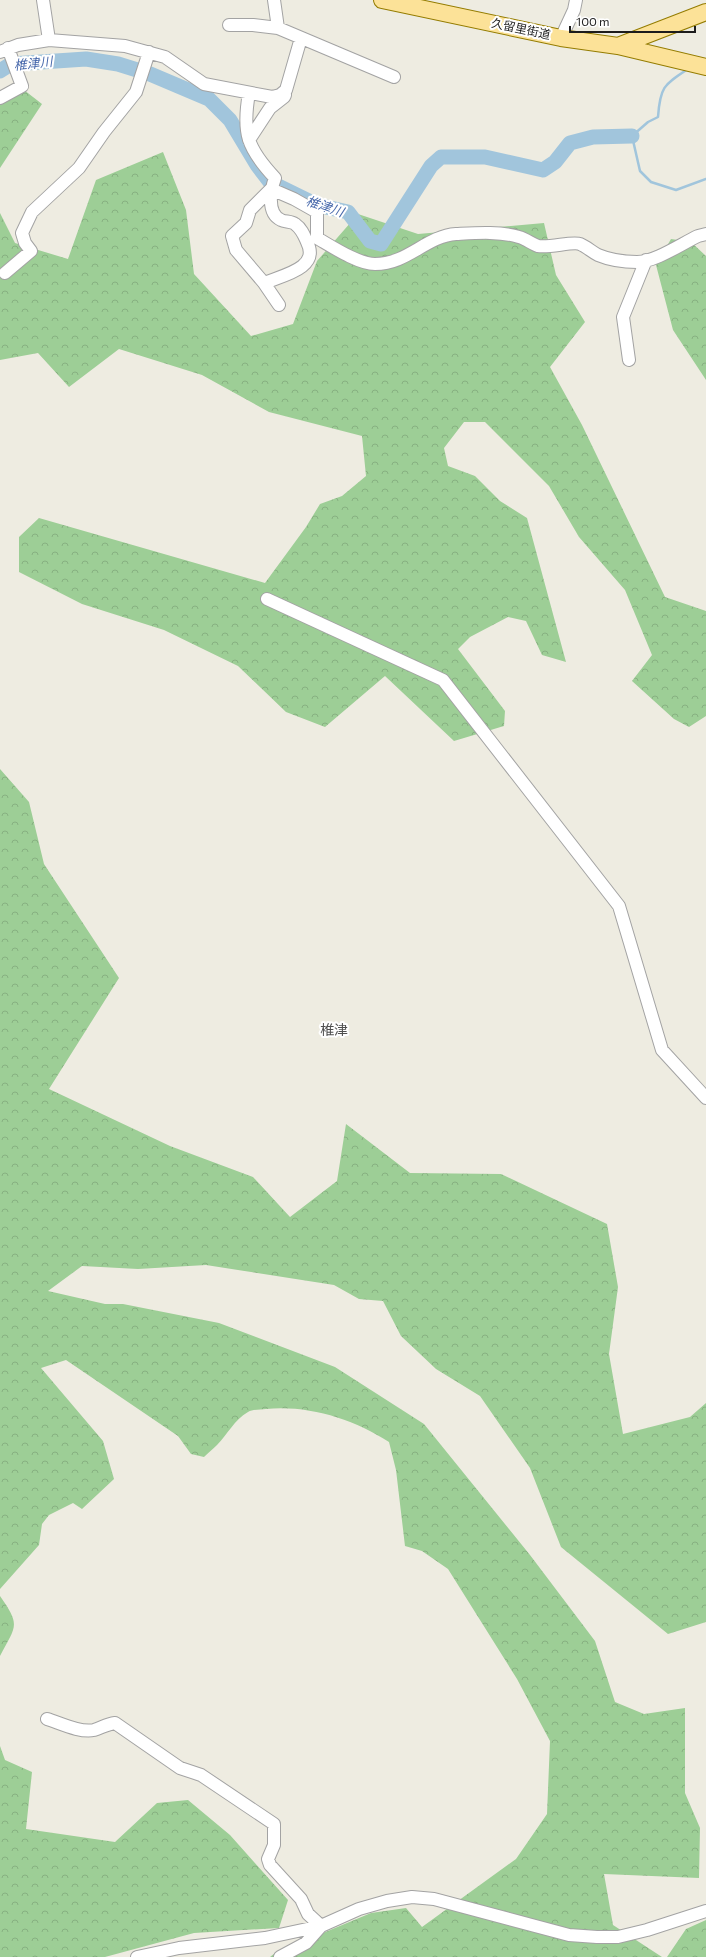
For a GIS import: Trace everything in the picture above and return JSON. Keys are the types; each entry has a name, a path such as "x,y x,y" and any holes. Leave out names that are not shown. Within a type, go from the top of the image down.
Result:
{"main road":[{"name":"久留里街道","path":"382,0 561,38 618,46 706,67"},
{"path":"618,46 706,12"}],"street":[{"path":"43,0 49,40"},
{"path":"274,0 278,28"},
{"path":"561,38 574,10 576,0"},
{"path":"229,25 253,25 278,28 394,77"},
{"path":"249,140 270,108 284,97 301,38"},
{"path":"0,98 22,86 4,50 32,42 49,40 125,46 149,52 165,57 204,84 272,97 280,95 286,90"},
{"path":"5,273 31,251 25,243 22,233 32,212 79,168 104,132 136,92 149,52"},
{"path":"249,93 245,116 246,131 260,162 275,178 271,189 272,207 275,215 279,219 294,223 302,231 310,248 311,258 306,265 264,283"},
{"path":"271,189 294,199 317,212 317,238 356,259 374,264 400,259 414,253 435,239 454,234 487,233 519,236 538,246 552,247 579,243 599,255 618,261 638,262 706,234"},
{"path":"271,189 250,210 246,223 232,236 236,250 264,283 279,305"},
{"path":"629,360 623,317 646,260"},
{"path":"267,599 443,680 619,906 662,1050 706,1098"},
{"path":"47,1719 85,1731 94,1730 115,1723 180,1768 201,1775 274,1824 274,1845 268,1859 270,1865 301,1899 308,1914 320,1926"},
{"path":"137,1957 179,1948 265,1938 320,1926 359,1909 387,1901 412,1897 434,1899 569,1935 597,1937 618,1937 647,1930 706,1910"},
{"path":"280,1957 306,1943 320,1926"}],"green space":[{"path":"24,90 42,104 0,168 0,102"},
{"path":"163,152 186,210 194,274 251,336 293,324 317,261 358,214 418,234 544,223 556,275 585,322 550,367 582,425 665,597 706,611 706,716 689,727 674,719 632,681 652,655 625,590 579,537 549,486 485,422 464,422 444,448 448,466 475,476 500,501 527,518 566,662 542,655 526,621 508,617 470,637 458,649 505,711 504,726 454,741 385,676 325,727 286,712 238,666 164,630 82,604 19,572 19,537 39,518 265,583 306,527 320,504 342,496 366,476 362,436 269,412 202,375 119,349 69,387 38,353 0,360 0,213 15,243 68,259 96,180"},
{"path":"671,239 691,242 706,256 706,380 673,330 656,265"},
{"path":"0,769 29,802 44,864 119,978 49,1089 170,1146 253,1177 290,1217 337,1181 346,1124 410,1173 501,1174 607,1224 618,1287 609,1354 623,1434 690,1417 706,1403 706,1622 668,1634 561,1547 530,1468 480,1396 436,1369 401,1336 383,1301 359,1299 334,1285 206,1265 138,1269 82,1266 48,1291 105,1304 123,1304 219,1323 335,1367 424,1424 530,1555 595,1641 615,1702 644,1714 685,1708 685,1793 700,1828 699,1878 604,1874 613,1925 662,1957 270,1957 275,1953 371,1913 406,1908 422,1927 516,1859 547,1814 550,1741 517,1679 448,1569 422,1551 405,1546 396,1470 389,1442 375,1434 346,1420 330,1415 298,1409 282,1408 255,1410 243,1415 231,1427 221,1441 204,1457 191,1454 178,1436 66,1360 41,1368 103,1441 114,1479 82,1509 73,1503 49,1515 42,1524 39,1545 0,1589"},
{"path":"0,1596 11,1614 14,1626 10,1638 0,1656"},
{"path":"0,1746 5,1760 32,1772 26,1829 115,1842 157,1803 188,1800 230,1835 288,1900 279,1928 194,1933 105,1957 0,1957"},
{"path":"706,1920 706,1957 667,1957 686,1929"}],"waterway":[{"name":"椎津川","path":"0,71 11,64 86,59 118,64 150,74 209,99 230,120 257,165 270,182 317,205 348,212 370,241 381,244 431,166 441,157 485,157 543,170 555,162 570,143 593,137 632,136"},
{"path":"688,69 673,79 664,88 660,100 658,117 648,122 632,136 640,171 651,182 676,190 706,179"}],"district":[{"name":"椎津","path":"334,1030"}]}
